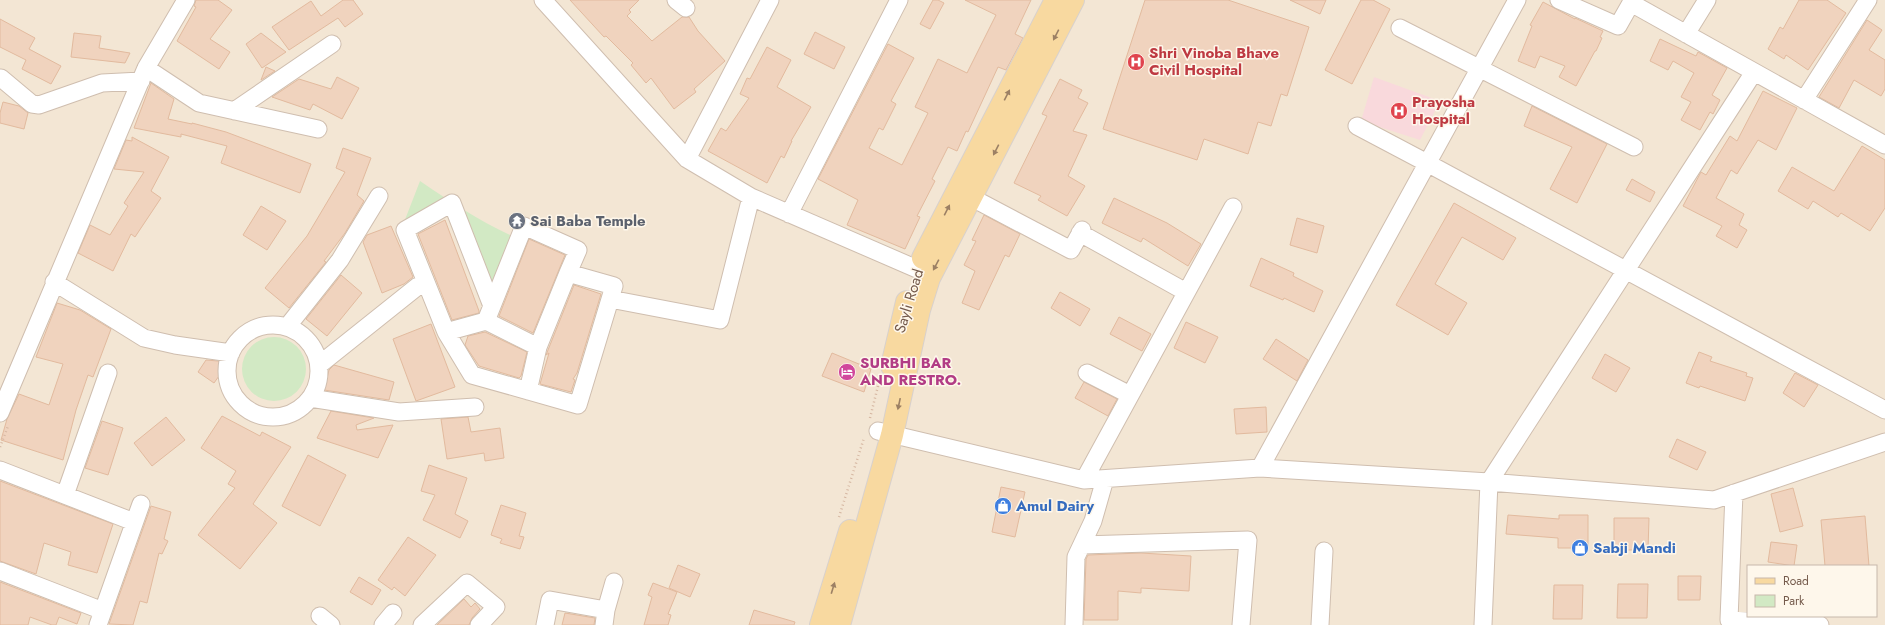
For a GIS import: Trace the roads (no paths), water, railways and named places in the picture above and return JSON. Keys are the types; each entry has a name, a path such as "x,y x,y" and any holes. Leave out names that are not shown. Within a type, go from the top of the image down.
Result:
{"main road":[{"name":"Sayli Road","path":"835,622 853,523 885,433 898,332 917,269 964,194 1056,0"},
{"path":"885,433 924,292 964,194 1074,0"}],"street":[{"path":"0,413 54,282 143,75 186,0"},
{"path":"543,0 687,159 752,197 917,269"},
{"path":"687,159 770,0"},
{"path":"789,214 899,0"},
{"path":"1260,468 1517,0"},
{"path":"1559,0 1618,26 1631,3 1885,145"},
{"path":"1686,34 1708,0"},
{"path":"1804,100 1868,0"},
{"path":"1400,28 1634,147"},
{"path":"234,111 332,44"},
{"path":"1482,625 1489,482 1754,72"},
{"path":"0,79 2,78 32,104 39,105 102,83 143,75 199,103 318,129"},
{"path":"1357,126 1885,410"},
{"path":"964,194 1071,250 1081,231 1186,292"},
{"path":"287,327 340,260 379,196"},
{"path":"610,299 720,320 752,197"},
{"path":"538,347 489,313 452,204 405,230 446,332 472,375 578,405 614,286 568,273"},
{"path":"1084,480 1233,206"},
{"path":"446,332 489,313 524,226 578,250 538,347 528,391"},
{"path":"54,282 144,338 175,345 231,353"},
{"path":"319,365 418,286"},
{"path":"264,325 278,325 287,327 293,329 306,338 315,351 319,365 318,381 310,398 302,407 288,414 273,417 258,415 244,407 235,396 229,383 227,368 231,353 238,340 250,331 264,325"},
{"path":"1087,372 1130,395"},
{"path":"65,495 108,373"},
{"path":"310,398 399,412 475,407"},
{"path":"885,433 1084,480 1260,468 1489,482 1714,500 1885,442"},
{"path":"0,470 134,522"},
{"path":"1074,625 1076,557 1094,520 1105,479"},
{"path":"1734,493 1729,620 1820,625"},
{"path":"0,571 101,618 140,504"},
{"path":"1082,545 1248,540 1241,625"},
{"path":"1320,625 1324,551"},
{"path":"422,625 467,582 496,607 479,625"},
{"path":"545,625 550,600 605,618 614,582"}],"place":[{"name":"Shri Vinoba Bhave Civil Hospital","path":"1136,62"},
{"name":"Prayosha Hospital","path":"1399,111"},
{"name":"Sai Baba Temple","path":"517,221"},
{"name":"SURBHI BAR AND RESTRO.","path":"847,372"},
{"name":"Amul Dairy","path":"1003,506"},
{"name":"Sabji Mandi","path":"1580,548"}]}
